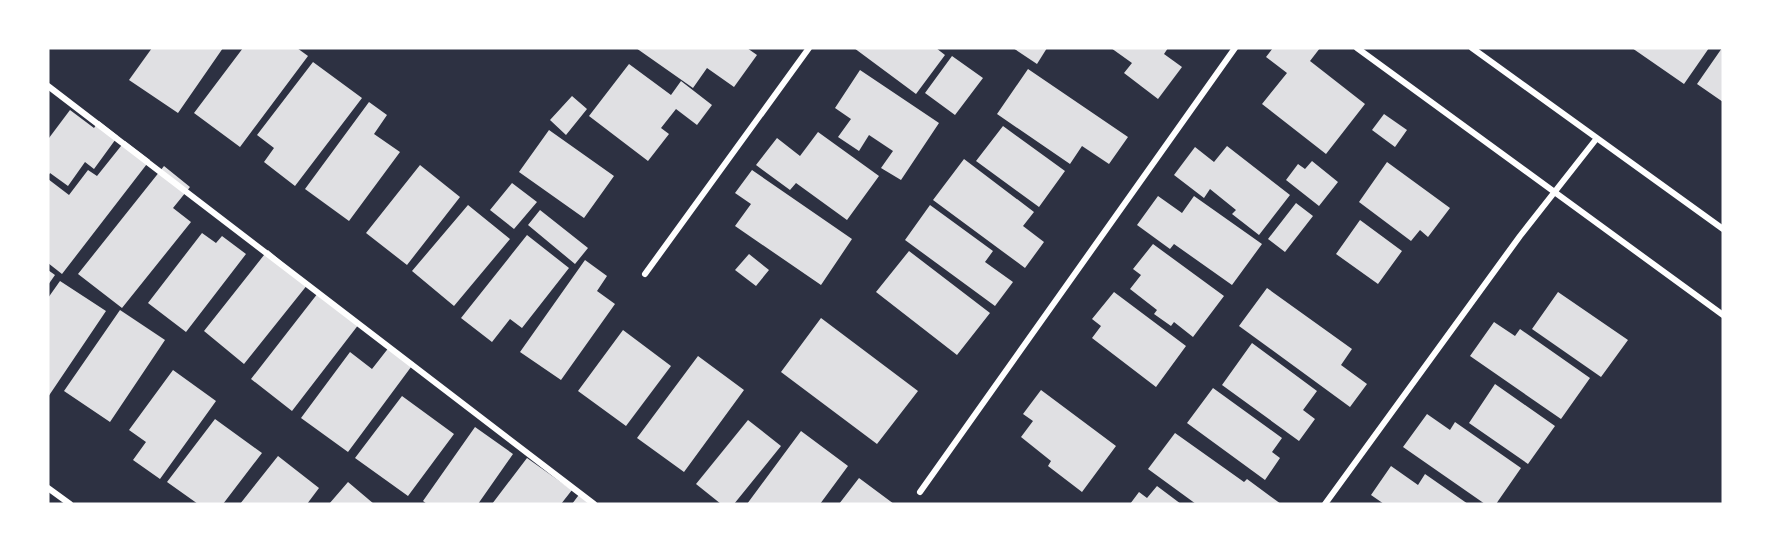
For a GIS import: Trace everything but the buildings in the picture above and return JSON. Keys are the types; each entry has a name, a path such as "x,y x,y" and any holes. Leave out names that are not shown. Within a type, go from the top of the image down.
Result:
{"street":[{"path":"645,274 809,48"},
{"path":"920,492 1235,48"},
{"path":"1357,48 1723,315"},
{"path":"1472,48 1723,229"},
{"path":"48,86 594,504"},
{"path":"1325,504 1520,236 1597,138"},
{"path":"48,488 70,504"}]}
